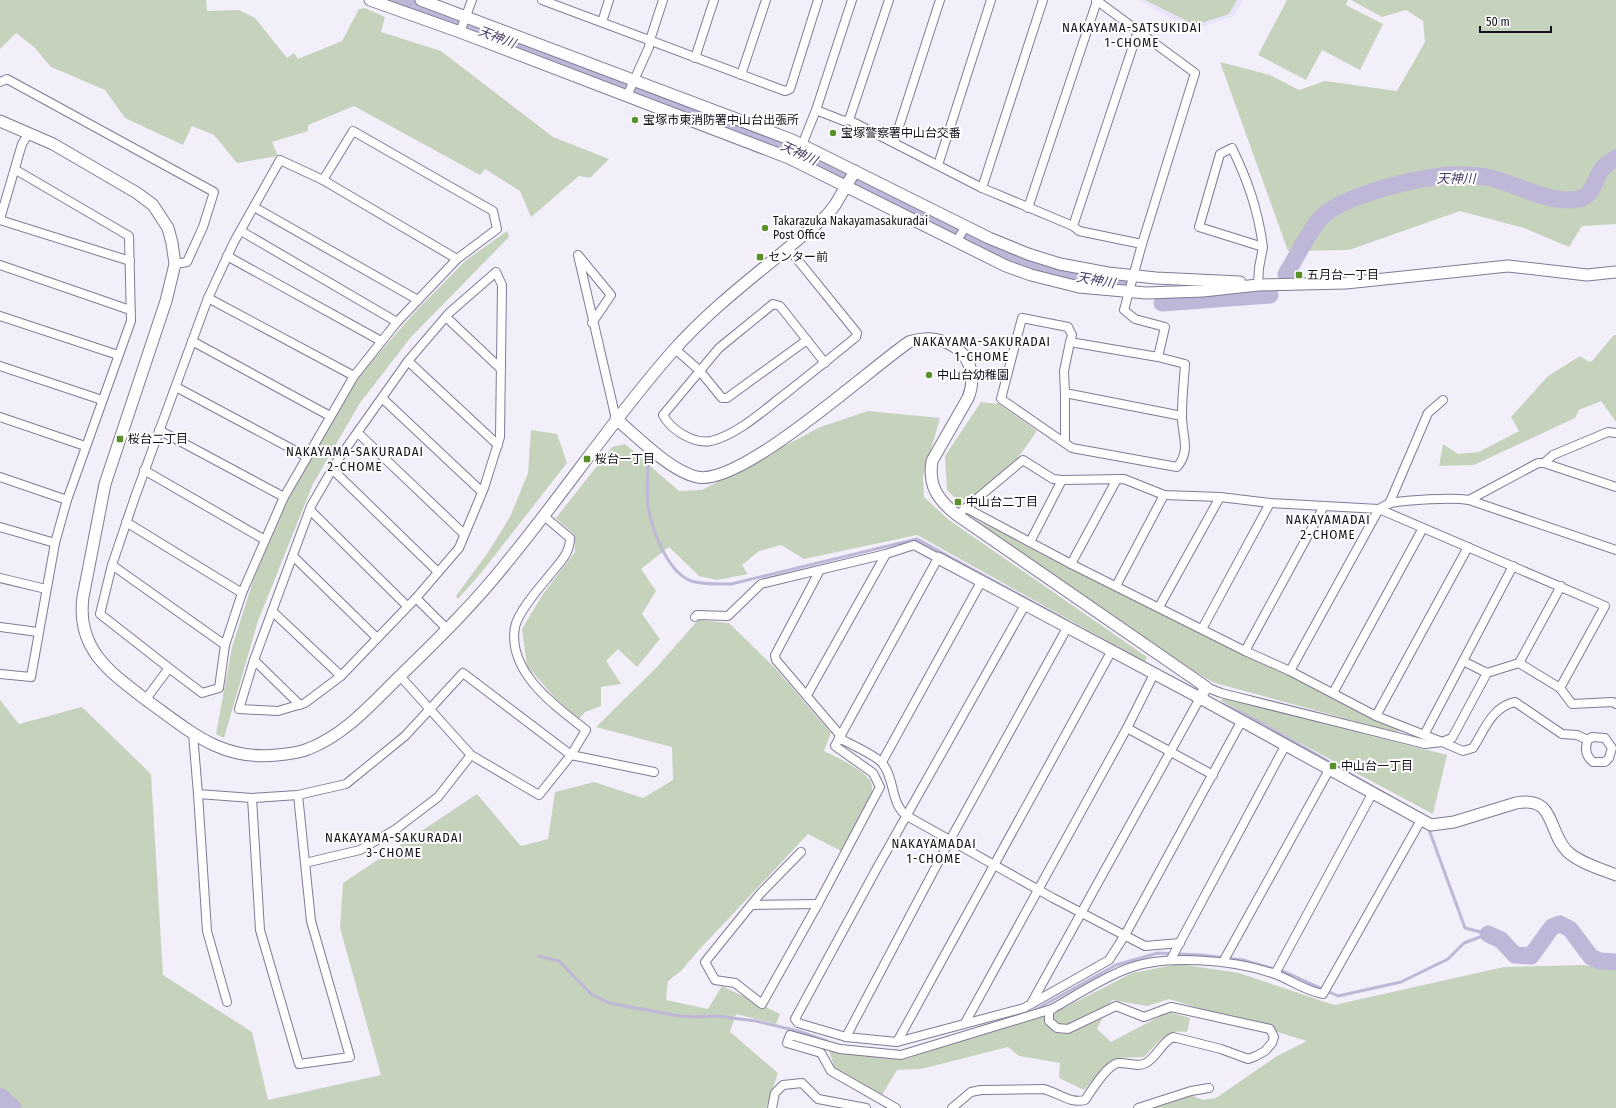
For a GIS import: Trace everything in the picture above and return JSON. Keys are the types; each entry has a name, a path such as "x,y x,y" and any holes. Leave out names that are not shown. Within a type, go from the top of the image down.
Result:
{"street":[{"path":"370,0 460,32 627,96 706,116 802,145 850,178 956,242 1031,275 1079,287 1129,293 1203,291 1258,284"},
{"path":"421,0 634,79 789,158 850,178 966,226 988,238 1028,254 1060,264 1108,273 1156,278 1218,280 1258,284 1346,283 1508,266 1587,275 1616,272"},
{"path":"460,32 472,0"},
{"path":"542,0 556,2 602,22 785,91 790,89 818,0"},
{"path":"602,22 609,0"},
{"path":"627,96 650,47 650,40 663,0"},
{"path":"695,58 714,0"},
{"path":"741,75 766,0"},
{"path":"802,145 816,110 852,0"},
{"path":"849,120 889,0"},
{"path":"894,142 940,0"},
{"path":"938,165 991,0"},
{"path":"982,188 1043,0"},
{"path":"1028,208 1096,0 1196,73 1142,244 1124,310 1135,319 1165,327 1158,357"},
{"path":"1073,226 1138,31"},
{"path":"0,82 7,79 214,192 203,227 187,262 176,264"},
{"path":"816,110 844,121 849,120 982,188 1073,226 1079,231 1142,244"},
{"path":"0,121 29,133 72,155 136,193 153,205 168,228 176,264 166,301 105,484 81,609 86,636 100,662 193,734 219,748 239,754 271,756 306,750 338,734 400,676 447,629 508,562 616,419 675,349 731,294 827,215 835,205 850,178"},
{"path":"323,180 353,131 493,211 497,229 457,259 397,322 354,376 284,497 242,593 225,645 219,688 202,693 100,614 112,565 126,522 208,298 227,256 280,160 323,180 457,259"},
{"path":"29,133 22,144 16,170 0,219 130,261"},
{"path":"1258,284 1258,268 1263,247 1258,216 1242,168 1232,148 1220,154 1199,227 1263,247"},
{"path":"0,674 31,677 55,543 67,500 85,446 131,321 129,236 16,170"},
{"path":"254,207 418,300"},
{"path":"956,242 966,226"},
{"path":"241,231 397,322"},
{"path":"788,248 856,333 856,337 825,363 754,418 726,435 705,441 691,439 667,422 663,415 719,348 773,304 780,306 825,363"},
{"path":"592,323 611,295 578,255 592,323 616,419 679,470 699,477 717,475 766,450 796,429 909,342 920,338 941,339 962,355 972,376 971,390 968,398 934,456 930,471 931,480 939,498 961,512 1206,687 1221,693 1425,744 1442,742 1452,738 1487,673"},
{"path":"227,256 381,341"},
{"path":"0,265 130,310"},
{"path":"496,272 502,285 500,437 482,492 458,548 416,598 341,676 305,703 278,711 240,709 254,660 310,510 332,469 408,361 446,317 496,272"},
{"path":"208,298 354,376"},
{"path":"0,316 118,355"},
{"path":"446,317 501,369"},
{"path":"1065,443 1064,371 1070,342 1072,335 1068,327 1022,318 1001,400 1072,448 1177,467 1184,459 1185,431 1182,416 1185,364 1158,357 1070,342"},
{"path":"675,349 700,370 722,398 727,398 807,340"},
{"path":"192,341 330,416"},
{"path":"408,361 498,445"},
{"path":"0,366 102,400"},
{"path":"176,387 307,457"},
{"path":"1065,393 1182,416"},
{"path":"382,398 482,492"},
{"path":"1389,504 1428,413 1443,400"},
{"path":"0,417 85,446"},
{"path":"159,430 284,497"},
{"path":"1544,463 1553,455 1608,432 1616,433"},
{"path":"358,433 464,534"},
{"path":"961,512 1023,460 1053,479 1124,479 1164,495 1220,497 1270,502 1380,509 1561,586 1604,606 1560,688"},
{"path":"1469,500 1538,463 1544,463 1616,487"},
{"path":"332,469 438,572"},
{"path":"144,470 265,540"},
{"path":"0,477 67,500"},
{"path":"1071,564 1118,479"},
{"path":"1030,542 1062,480"},
{"path":"1116,586 1164,495"},
{"path":"1159,607 1220,497"},
{"path":"1290,671 1380,509 1389,504 1459,498 1469,500 1616,550"},
{"path":"1202,629 1270,502"},
{"path":"1245,651 1324,506"},
{"path":"310,510 408,606"},
{"path":"961,512 1030,542 1245,651 1333,692 1376,716 1424,734 1463,751 1473,748 1496,711 1504,704 1515,702 1562,734 1577,735 1588,740"},
{"path":"400,676 471,755 539,795 571,755 586,730 551,704 522,669 516,647 515,626 523,611 570,549 570,538 544,516"},
{"path":"126,522 242,593"},
{"path":"0,528 55,543"},
{"path":"1333,692 1423,528"},
{"path":"695,617 697,615 728,616 761,584 886,554 914,545 1111,652 1200,698 1421,820 1431,824 1445,824 1516,803 1530,801 1537,803 1547,812 1561,844 1569,853 1616,875"},
{"path":"1376,716 1468,547"},
{"path":"807,695 886,554"},
{"path":"293,556 377,638"},
{"path":"801,852 752,905 705,962 715,980 735,982 762,1004 818,904 880,787 873,773 835,746 938,558"},
{"path":"112,565 225,645"},
{"path":"1424,734 1513,566"},
{"path":"820,570 775,655 776,660 807,695 839,737 882,762 891,779 901,811 907,816 1037,889 1145,946 1180,943"},
{"path":"0,578 46,589"},
{"path":"882,762 981,582"},
{"path":"1463,661 1487,673 1519,663 1561,586"},
{"path":"416,598 447,629"},
{"path":"896,1108 831,1071 820,1053 787,1043 795,1019 1025,605"},
{"path":"272,611 341,676"},
{"path":"0,627 38,632"},
{"path":"846,1037 950,840 1067,628"},
{"path":"897,1042 1111,652"},
{"path":"254,660 300,705"},
{"path":"1519,663 1560,688 1572,704 1613,702 1616,704"},
{"path":"146,699 169,668"},
{"path":"198,794 252,798 298,794 346,784 405,736 463,673 571,755 654,772"},
{"path":"965,1023 1154,674"},
{"path":"1032,1003 1206,687"},
{"path":"795,1019 798,1023 846,1037 897,1042 1024,1008 1109,960 1125,935 1241,722"},
{"path":"1126,728 1213,775"},
{"path":"193,734 207,931 227,1002"},
{"path":"1171,959 1285,746"},
{"path":"305,863 360,850 396,829 438,797 471,755"},
{"path":"1223,962 1329,770"},
{"path":"252,798 260,930 299,1064 350,1058 311,921 298,794"},
{"path":"1275,974 1372,794"},
{"path":"790,1035 840,1049 901,1055 1052,1009 1125,970 1171,959 1223,962 1275,974 1313,992 1323,994 1421,820"},
{"path":"752,905 818,904"},
{"path":"952,1108 971,1092 981,1090 1044,1089 1054,1091 1069,1100 1085,1100 1106,1070 1117,1063 1141,1065 1155,1055 1166,1041 1173,1037 1221,1049 1248,1059 1265,1051 1272,1043 1274,1037 1270,1029 1171,1007 1144,1016 1116,1006 1068,1029 1057,1028 1049,1020 1049,1012 1052,1009"},
{"path":"772,1108 775,1093 783,1085 802,1084 818,1099 866,1108"},
{"path":"1138,1108 1191,1091 1209,1088"}],"shaded area":[{"path":"1139,0 1243,0 1234,16 1193,30"}],"green space":[{"path":"0,0 206,0 207,11 239,10 255,18 287,58 294,53 298,59 342,41 359,9 365,8 385,17 381,32 441,51 553,137 609,159 590,178 579,176 531,217 520,191 485,169 480,175 354,106 308,125 308,131 272,142 278,156 237,163 214,135 192,126 183,145 125,118 105,90 51,67 34,47 16,33 0,49"},
{"path":"1145,0 1237,0 1229,14 1195,25"},
{"path":"1287,0 1348,0 1346,5 1383,24 1360,70 1322,50 1306,80 1258,55"},
{"path":"1351,0 1616,0 1616,224 1582,226 1569,247 1524,228 1460,211 1349,250 1288,251 1220,62 1270,75 1299,90 1325,81 1397,91 1425,42 1423,21 1406,10 1382,17"},
{"path":"507,231 509,237 411,337 360,403 313,484 258,621 224,738 216,734 232,647 254,578 295,483 358,377 416,311 465,261"},
{"path":"1614,335 1616,335 1616,422 1601,401 1579,410 1575,418 1474,465 1439,466 1443,444 1458,454 1479,452 1519,431 1511,417 1548,376 1580,356 1589,362 1592,361"},
{"path":"981,402 999,404 1037,431 1017,459 970,500 955,498 947,490 945,456"},
{"path":"868,411 940,418 923,477 924,497 949,520 1147,657 1145,662 917,535 804,559 781,545 759,551 742,565 748,574 717,580 699,576 669,547 641,569 656,591 642,614 660,639 637,667 618,649 606,661 621,684 601,687 601,706 585,712 579,719 555,698 527,666 522,629 543,594 575,552 574,534 556,518 612,447 625,444 679,491 702,490 820,427"},
{"path":"531,430 557,434 567,463 481,573 458,599 456,596 489,551 510,517 528,473"},
{"path":"970,517 1402,731 1394,732 1215,683 1191,670"},
{"path":"698,620 729,623 774,667 831,733 824,751 850,764 863,773 868,777 872,786 871,797 841,851 808,834 681,971 668,981 666,1000 708,1009 722,986 780,1014 776,1024 736,1014 730,1032 778,1073 766,1108 0,1108 0,700 19,724 82,707 151,774 163,975 252,1032 268,1100 381,1075 340,928 343,883 477,794 521,846 548,839 555,792 594,782 643,798 673,780 672,747 596,727 656,668"},
{"path":"1223,698 1447,755 1433,814 1221,701"},
{"path":"1179,964 1239,973 1334,1005 1504,967 1583,965 1616,970 1616,1108 1148,1108 1191,1095 1203,1100 1216,1098 1277,1056 1307,1041 1169,999 1147,1006 1112,1000 1097,1029 1111,1042 1168,1012 1190,1018 1187,1032 1173,1033 1162,1038 1144,1057 1117,1058 1106,1064 1084,1090 1059,1078 1060,1063 1019,1056 1008,1047 921,1069 897,1070 882,1095 835,1069 829,1051 903,1060 1064,1008 1132,973"}],"waterway":[{"name":"天神川","path":"392,0 455,21"},
{"name":"天神川","path":"472,28 793,149 978,243 1006,255 1060,274 1122,284"},
{"name":"天神川","path":"1286,274 1306,239 1320,219 1343,203 1376,190 1412,181 1441,176 1469,175 1498,180 1555,199 1579,199 1588,195 1602,169 1616,158"},
{"name":"天神川","path":"1162,303 1270,295"},
{"path":"648,463 648,506 654,531 663,551 675,570 691,581 706,584 731,584 917,539 1065,620"},
{"path":"1220,703 1250,717 1423,815"},
{"path":"1428,827 1465,928 1488,934"},
{"path":"1488,934 1501,940 1515,955 1531,956 1552,927 1560,924 1570,929 1591,957 1600,961 1616,962"},
{"path":"1033,1011 1116,965 1158,953 1201,955 1243,960 1285,972 1338,996 1401,982 1448,959 1464,943 1488,934"},
{"path":"539,956 559,961 591,994 609,1003 680,1016 716,1016 756,1021 798,1031 827,1041"},
{"path":"0,1096 13,1108"}],"place":[{"name":"宝塚市東消防署中山台出張所","path":"635,120"},
{"name":"宝塚警察署中山台交番","path":"833,133"},
{"name":"Takarazuka Nakayamasakuradai Post Office","path":"765,228"},
{"name":"センター前","path":"760,257"},
{"name":"五月台一丁目","path":"1299,275"},
{"name":"中山台幼稚園","path":"929,375"},
{"name":"桜台二丁目","path":"120,439"},
{"name":"桜台一丁目","path":"587,459"},
{"name":"中山台二丁目","path":"958,502"},
{"name":"中山台一丁目","path":"1333,766"}],"district":[{"name":"NAKAYAMA-SATSUKIDAI 1-CHOME","path":"1132,34"},
{"name":"NAKAYAMA-SAKURADAI 1-CHOME","path":"982,348"},
{"name":"NAKAYAMA-SAKURADAI 2-CHOME","path":"355,458"},
{"name":"NAKAYAMADAI 2-CHOME","path":"1328,526"},
{"name":"NAKAYAMA-SAKURADAI 3-CHOME","path":"394,844"},
{"name":"NAKAYAMADAI 1-CHOME","path":"934,850"}]}
